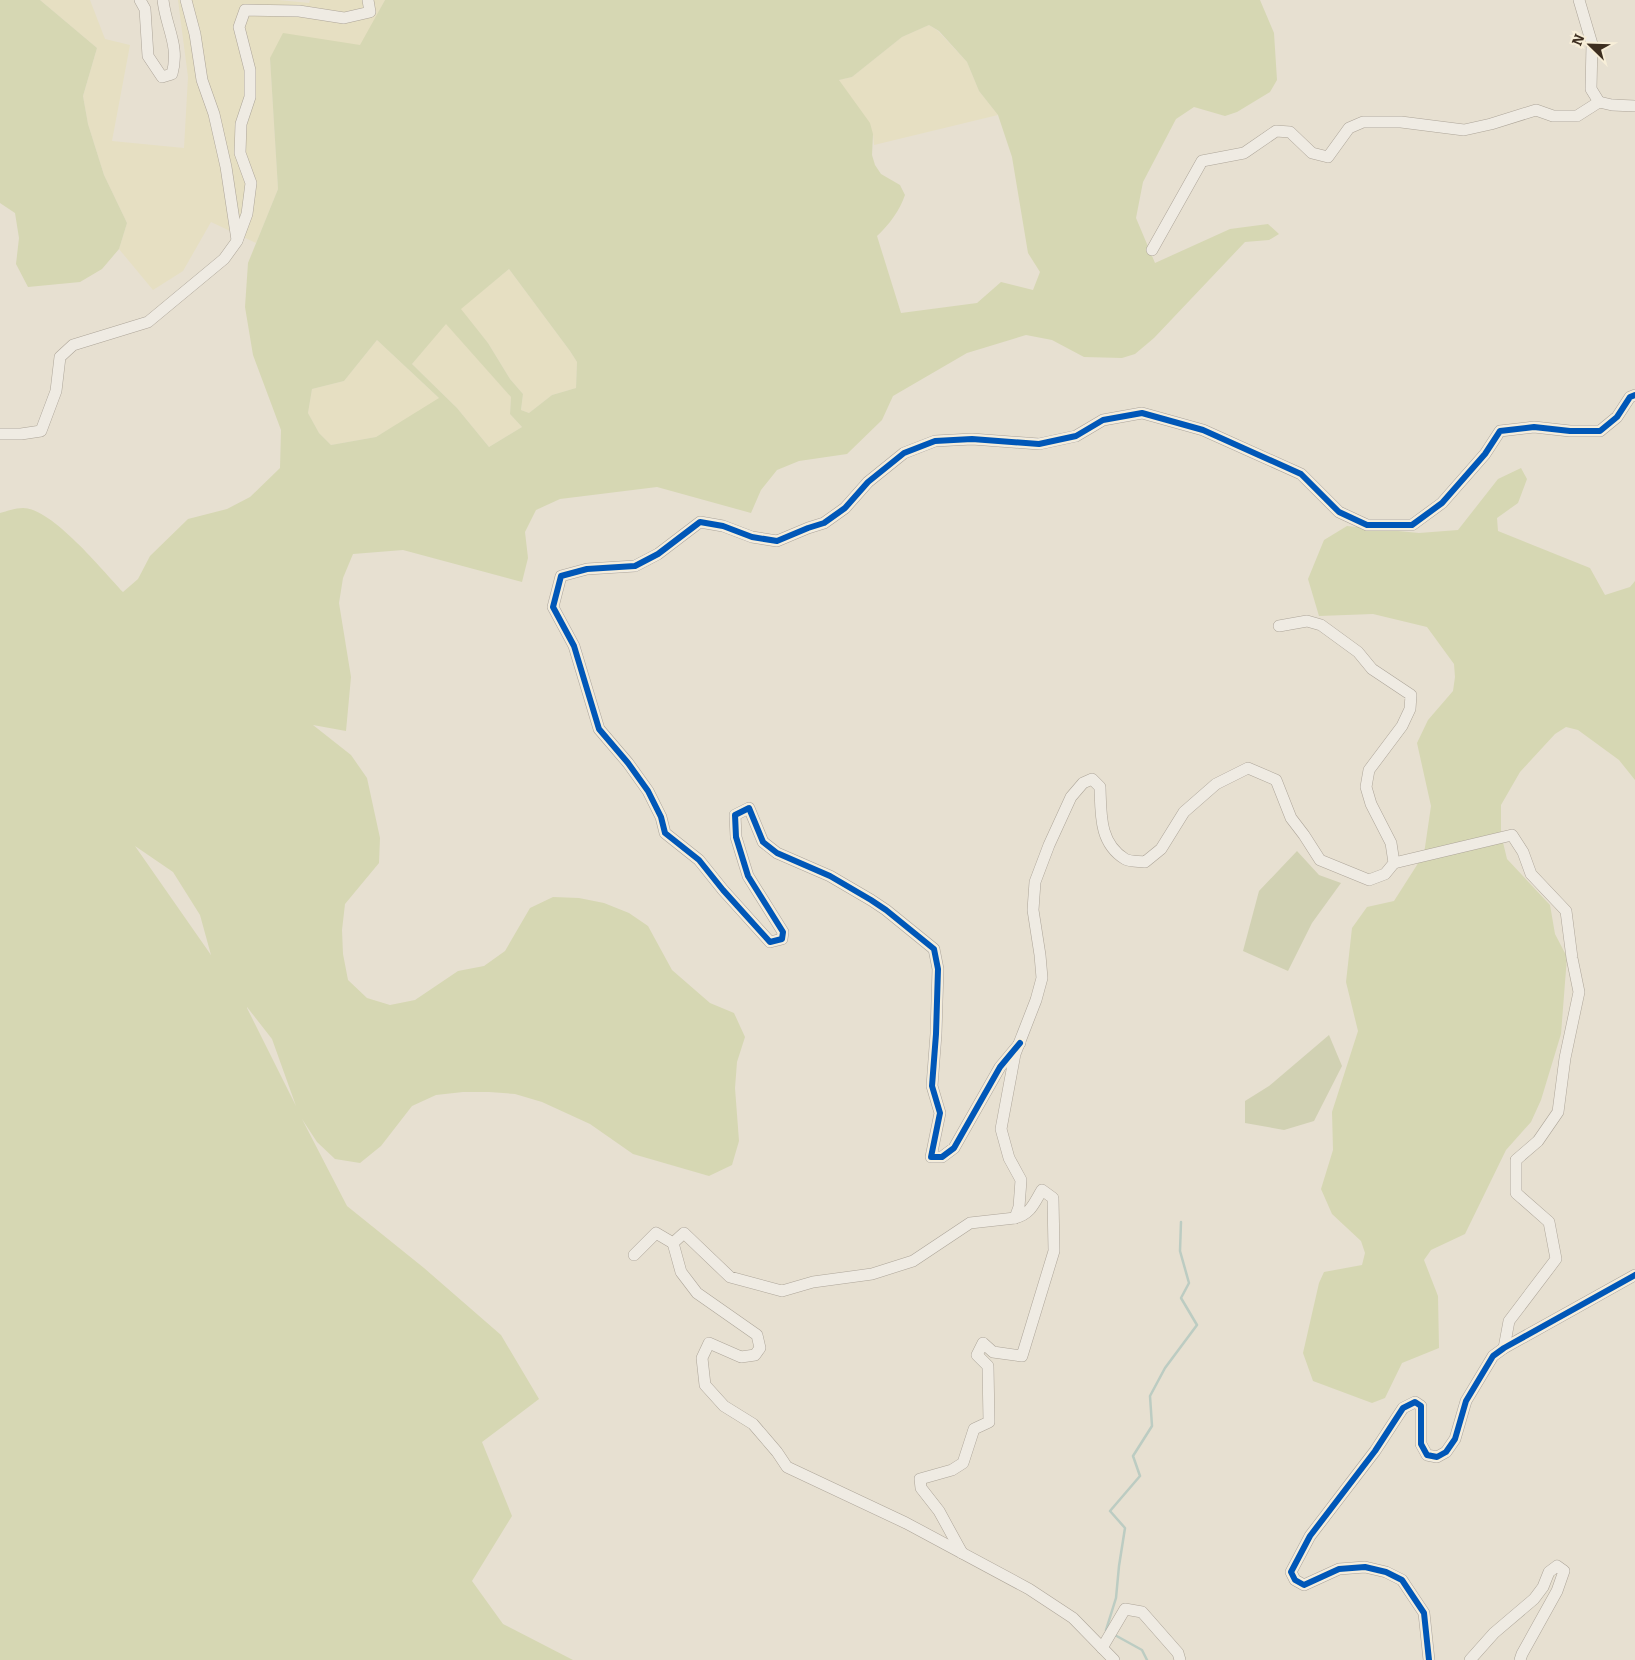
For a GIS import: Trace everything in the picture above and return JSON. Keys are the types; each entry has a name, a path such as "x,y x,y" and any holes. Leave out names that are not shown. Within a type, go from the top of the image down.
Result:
{"street":[{"path":"140,0 145,9 148,56 162,77 172,74 176,61 164,0"},
{"path":"186,0 195,34 202,80 214,114 226,166 237,241"},
{"path":"0,434 21,434 41,431 56,391 60,357 73,345 148,322 224,259 237,241 247,214 251,183 240,153 242,124 250,97 250,70 239,27 245,10 299,11 344,18 370,12 368,0"},
{"path":"1579,0 1592,44 1591,90 1599,102 1612,105 1635,106"},
{"path":"1152,250 1202,161 1244,153 1276,131 1290,132 1312,153 1328,157 1349,128 1363,122 1401,122 1464,130 1536,110 1553,116 1576,116 1599,102"},
{"path":"1020,1043 1000,1067 954,1148 942,1157 931,1157 940,1113 932,1086 938,969 934,949 871,900 830,876 777,853 763,842 748,808 735,815 736,837 748,876 783,932 782,939 770,942 699,860 665,833 661,818 648,791 599,728 574,646 553,607 561,576 587,569 635,566 658,554 700,522 723,526 752,537 777,541 824,523 845,508 868,482 904,453 935,441 972,439 1039,444 1076,436 1103,420 1142,413 1203,430 1301,474 1339,512 1367,525 1412,525 1448,497 1485,454 1500,431 1534,426 1570,431 1600,431 1617,417 1630,397 1635,395"},
{"path":"1279,626 1307,621 1321,625 1358,652 1372,669 1412,694 1410,709 1402,726 1369,770 1366,787 1371,804 1391,843 1394,862"},
{"path":"1015,1218 1019,1207 1021,1180 1009,1158 1001,1129 1015,1054 1036,1000 1042,978 1033,910 1035,882 1049,845 1072,797 1083,783 1092,779 1100,787 1102,829 1111,846 1126,860 1145,862 1161,848 1184,812 1216,784 1248,768 1276,780 1291,818 1320,860 1369,880 1385,874 1394,862 1512,835 1523,852 1531,874 1566,911 1572,958 1579,992 1565,1058 1558,1112 1538,1141 1516,1160 1516,1193 1550,1222 1556,1259 1508,1321 1504,1348"},
{"path":"673,1243 684,1233 730,1277 782,1292 812,1282 872,1274 913,1261 970,1223 1023,1216 1029,1212 1042,1190 1053,1198 1054,1250 1022,1356 993,1352 983,1343 977,1355 988,1366 989,1422 974,1429 963,1463 952,1470 920,1479 921,1488 938,1511 962,1553"},
{"path":"634,1255 656,1233 673,1243 681,1272 697,1294 757,1335 760,1348 755,1355 741,1357 709,1343 702,1358 705,1385 724,1406 753,1424 787,1467 906,1523 1029,1589 1072,1618 1114,1660"},
{"path":"1429,1660 1424,1614 1402,1580 1386,1572 1365,1567 1339,1569 1304,1584 1295,1580 1291,1572 1310,1536 1375,1451 1403,1408 1415,1402 1422,1406 1421,1444 1427,1455 1437,1458 1446,1452 1455,1439 1466,1401 1493,1356 1635,1275"},
{"path":"1470,1660 1494,1633 1534,1600 1543,1587 1549,1572 1557,1566 1564,1571 1563,1577 1520,1660"},
{"path":"1102,1648 1125,1609 1142,1612 1178,1653 1180,1660"}],"shaded area":[{"path":"40,0 90,0 105,39 130,45 112,141 184,148 188,77 178,0 278,0 309,3 310,0 385,0 361,45 270,58 278,189 256,243 211,222 183,271 153,290 119,249 127,223 104,175 88,124 83,96 97,48"},
{"path":"929,25 938,31 967,62 979,91 998,115 874,145 873,134 839,80 852,77 902,37"},
{"path":"509,269 577,362 576,388 552,395 529,413 521,410 523,394 510,379 488,343 460,309"},
{"path":"446,323 511,397 510,414 522,427 489,447 457,408 412,364"},
{"path":"377,340 440,399 376,437 331,445 319,433 308,413 312,389 344,381"}],"green space":[{"path":"0,0 40,0 97,48 83,96 88,124 104,175 127,223 119,249 102,269 80,282 28,287 16,264 19,238 15,213 0,203"},
{"path":"385,0 1260,0 1274,33 1277,80 1270,92 1237,112 1225,116 1194,107 1176,119 1143,182 1136,218 1155,263 1230,229 1268,224 1279,234 1269,240 1245,242 1154,338 1135,354 1122,358 1084,357 1052,340 1026,335 967,353 893,396 882,420 847,454 799,461 777,470 761,490 751,513 657,487 560,499 536,510 525,532 528,558 522,582 403,550 353,554 343,578 339,603 351,677 346,731 313,725 351,755 367,778 380,838 379,863 345,904 342,930 343,954 348,980 367,998 390,1005 415,1000 458,971 484,966 505,951 530,908 553,897 579,898 604,903 629,913 648,926 672,970 710,1003 734,1013 745,1037 737,1062 735,1088 739,1141 732,1165 709,1176 633,1154 590,1124 542,1102 515,1094 463,1092 436,1095 412,1106 381,1146 360,1163 335,1159 317,1142 302,1119 347,1206 424,1268 501,1335 539,1399 482,1442 512,1516 472,1581 503,1624 573,1660 0,1660 0,513 23,508 35,511 48,518 76,542 123,592 138,579 150,556 188,519 227,509 250,497 280,468 281,430 253,355 245,307 248,263 278,189 270,58 283,33 360,45","holes":["929,25 939,31 967,62 979,91 998,115 1012,157 1028,253 1040,272 1033,290 1001,282 977,303 901,313 877,236 894,217 905,195 900,185 881,174 875,165 872,155 873,134 870,123 839,80 852,77 902,37","509,269 577,362 576,388 552,395 529,413 521,410 523,394 510,379 488,343 461,309","446,324 511,397 510,414 522,427 489,447 457,408 412,364","377,340 439,398 376,437 331,445 319,433 308,413 312,389 344,381","135,846 173,872 200,915 211,955","247,1007 272,1039 296,1106 247,1008"]},
{"path":"1521,468 1527,479 1518,503 1497,518 1498,531 1590,568 1605,595 1630,587 1635,581 1635,780 1619,760 1578,730 1566,727 1555,734 1520,772 1501,805 1501,834 1507,859 1550,905 1555,934 1567,957 1561,1034 1541,1100 1531,1122 1506,1150 1465,1234 1431,1250 1424,1260 1438,1296 1439,1348 1402,1363 1385,1398 1372,1403 1313,1381 1303,1353 1319,1283 1324,1272 1362,1265 1365,1253 1361,1241 1332,1214 1321,1189 1333,1150 1332,1112 1358,1031 1346,982 1352,928 1367,907 1394,901 1424,854 1431,806 1417,743 1428,720 1453,691 1454,664 1427,627 1373,614 1319,616 1308,579 1324,540 1347,526 1419,533 1458,530 1498,479"},
{"path":"1297,851 1319,875 1341,883 1312,923 1288,971 1243,951 1259,891"},
{"path":"1329,1035 1342,1066 1314,1121 1284,1130 1245,1123 1245,1101 1269,1086"}],"waterway":[{"path":"1109,1631 1106,1630 1116,1598 1125,1528 1110,1511 1140,1476 1133,1456 1152,1426 1150,1396 1165,1368 1197,1325 1181,1298 1189,1283 1180,1251 1181,1222"},
{"path":"1113,1634 1142,1650 1147,1660"}],"cycle path":[{"path":"1020,1043 1000,1067 954,1148 942,1157 931,1157 940,1113 932,1086 938,969 934,949 871,900 830,876 777,853 763,842 749,808 735,815 736,837 748,876 783,932 782,939 770,942 699,860 665,833 661,817 648,791 628,763 599,729 574,646 553,607 561,576 587,569 635,566 658,554 700,522 723,526 752,537 777,541 824,523 845,508 868,482 904,453 935,441 972,439 1039,444 1076,436 1103,420 1142,413 1203,430 1301,474 1339,512 1367,525 1412,525 1442,503 1485,454 1500,431 1534,427 1570,431 1600,431 1617,417 1630,397 1635,395"},
{"path":"1429,1660 1424,1613 1402,1580 1386,1572 1365,1567 1339,1569 1304,1585 1295,1580 1291,1572 1310,1536 1375,1451 1403,1408 1415,1402 1421,1406 1421,1444 1427,1455 1437,1457 1446,1452 1455,1439 1466,1401 1493,1356 1635,1275"}]}
